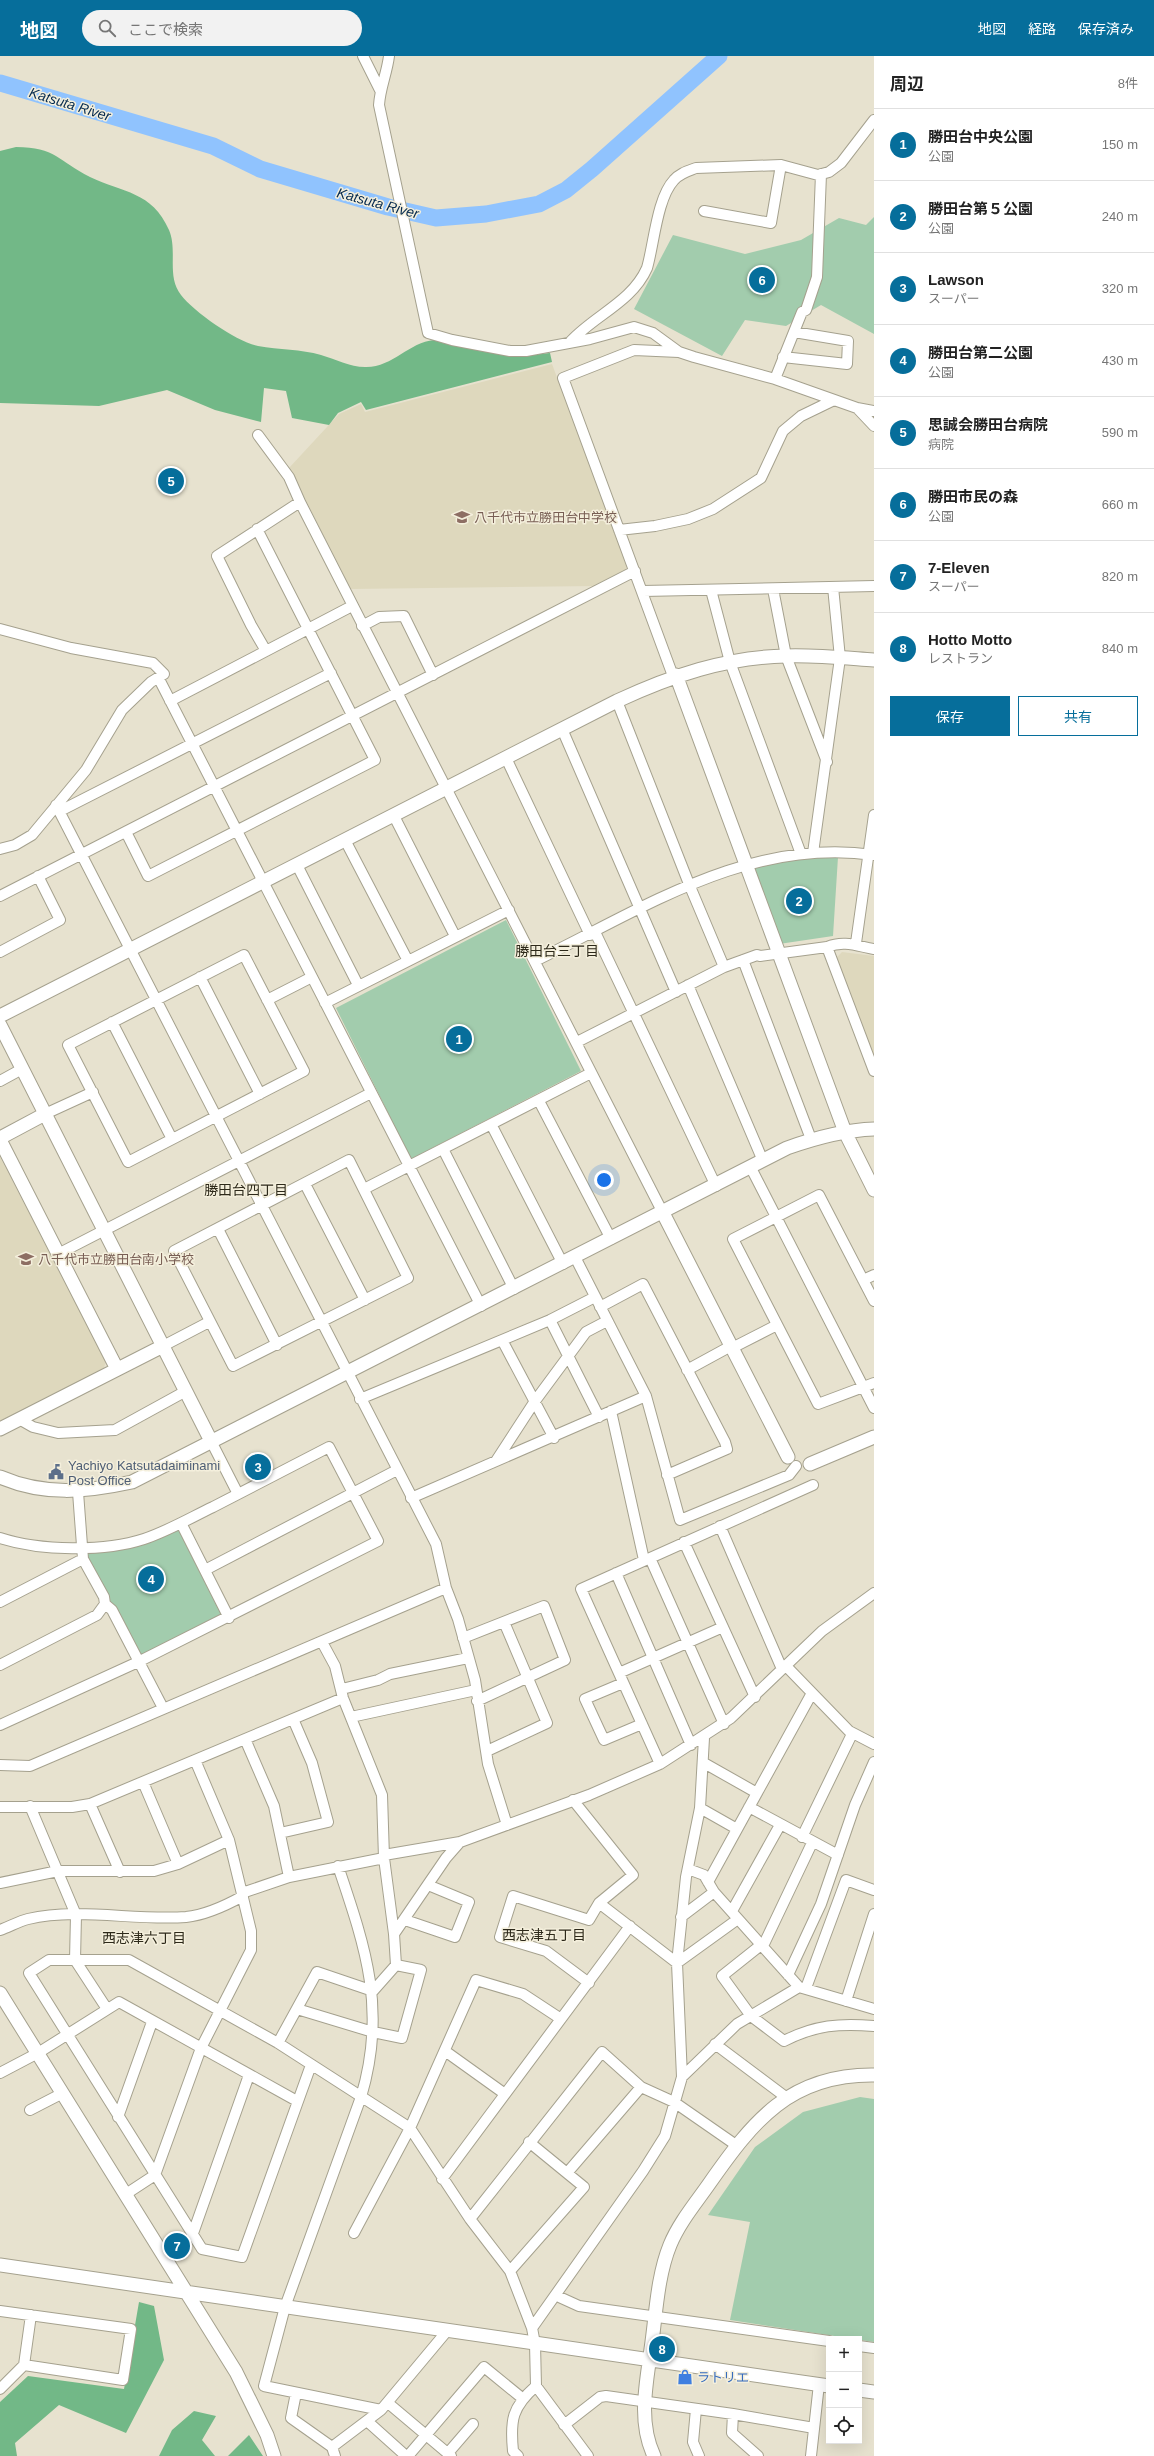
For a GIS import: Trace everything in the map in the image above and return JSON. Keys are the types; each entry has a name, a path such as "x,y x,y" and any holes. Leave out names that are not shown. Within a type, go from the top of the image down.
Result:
{"street":[{"path":"364,56 380,90"},
{"path":"389,56 387,71 380,90 380,105 428,333 452,340 510,351 543,349 571,341 590,339 634,328 653,333 679,352"},
{"path":"571,341 583,328 617,304 642,279 647,268 666,193 674,180 683,173 696,168 781,165 821,174 829,172 841,163 874,120"},
{"path":"704,211 771,223 781,165"},
{"path":"775,379 802,312 806,310 817,277 821,174"},
{"path":"783,357 847,364 848,341 794,332"},
{"path":"874,411 857,408 775,379 717,365 679,352 634,350 563,378 746,865 844,1132 874,1190"},
{"path":"619,530 661,525 688,519 713,509 761,478 783,431 801,416 834,400"},
{"path":"857,408 874,426"},
{"path":"258,435 289,476 300,502 362,626 398,693 577,1042 591,1073 792,1462 789,1476 680,1520 646,1396 575,1257"},
{"path":"266,651 250,625 217,556 300,502"},
{"path":"126,832 148,876 375,760 257,529"},
{"path":"0,896 635,571"},
{"path":"643,591 874,586"},
{"path":"772,588 786,656 827,763"},
{"path":"813,853 827,763 840,658 833,588"},
{"path":"711,590 730,662 801,854"},
{"path":"170,700 352,606"},
{"path":"362,626 379,617 404,616 433,675"},
{"path":"0,628 71,648 118,655 153,663 164,674 151,682 122,710 86,770 58,808 32,835 15,845 0,849"},
{"path":"0,1016 447,789 617,700 675,676 730,662 786,656 874,660"},
{"path":"58,808 331,673"},
{"path":"159,678 262,882 326,1003 481,1306"},
{"path":"617,700 689,884 724,967"},
{"path":"562,729 676,992"},
{"path":"506,758 592,934 635,1013 716,1186"},
{"path":"58,808 360,1399 436,1544 446,1588 463,1638 476,1690 488,1764 507,1825"},
{"path":"856,943 871,855 874,815"},
{"path":"394,816 455,936"},
{"path":"345,840 408,961"},
{"path":"535,961 592,934 689,884 716,873 746,865 801,854 871,855"},
{"path":"297,865 358,985"},
{"path":"0,952 60,920 38,876"},
{"path":"326,1003 358,985 509,910"},
{"path":"577,1042 724,967 757,955 760,956 827,947 834,943 856,943 874,949"},
{"path":"827,947 874,1071"},
{"path":"244,955 304,1071 128,1162 68,1045 156,1000 244,955"},
{"path":"743,960 811,1139"},
{"path":"200,977 260,1094"},
{"path":"267,1000 312,977"},
{"path":"688,985 764,1161"},
{"path":"112,1022 172,1139"},
{"path":"0,1025 238,1494"},
{"path":"0,1081 22,1070"},
{"path":"364,1189 539,1101 591,1073"},
{"path":"92,1092 45,1114 0,1139 117,1369"},
{"path":"58,1254 371,1093"},
{"path":"539,1101 611,1239"},
{"path":"491,1124 563,1264"},
{"path":"0,1476 14,1483 48,1491 78,1492 98,1490 132,1482 481,1306 751,1168 787,1148 811,1139 844,1132 874,1129"},
{"path":"443,1149 514,1289"},
{"path":"349,1160 408,1278 233,1366 174,1251 305,1184 349,1160"},
{"path":"751,1168 874,1408"},
{"path":"305,1184 365,1300"},
{"path":"874,1301 819,1195 733,1239 818,1404 874,1383"},
{"path":"218,1229 277,1345"},
{"path":"863,1280 874,1274"},
{"path":"600,1307 643,1284 727,1449 667,1475"},
{"path":"360,1399 550,1320 595,1297"},
{"path":"550,1320 599,1417"},
{"path":"496,1461 535,1401 586,1332 607,1321"},
{"path":"0,1429 210,1322"},
{"path":"687,1370 777,1325"},
{"path":"502,1340 554,1438"},
{"path":"20,1419 33,1427 58,1433 115,1430 186,1391"},
{"path":"411,1498 496,1461 554,1438 646,1396"},
{"path":"611,1411 647,1559 688,1643 724,1724"},
{"path":"792,1462 810,1464 874,1437"},
{"path":"0,1725 138,1662 229,1618 378,1541 328,1446 181,1523 143,1539 126,1543 53,1548 3,1542"},
{"path":"205,1570 397,1470"},
{"path":"660,1764 581,1589 813,1485"},
{"path":"78,1492 83,1559 104,1597 105,1604 112,1610 163,1708"},
{"path":"181,1523 229,1618"},
{"path":"720,1526 784,1667 852,1734 874,1744"},
{"path":"684,1542 755,1697"},
{"path":"0,1602 83,1559"},
{"path":"616,1574 691,1745"},
{"path":"0,1765 30,1766 446,1588"},
{"path":"0,1930 27,1919 76,1915 187,1917 212,1911 242,1895 289,1877 384,1856 460,1842 589,1795 660,1764 704,1738 724,1724 755,1697 784,1667 832,1622 874,1593"},
{"path":"0,1665 97,1614 105,1604"},
{"path":"463,1638 544,1606 566,1660 477,1700"},
{"path":"487,1751 547,1723 504,1622"},
{"path":"642,1724 604,1740 585,1699 653,1658 723,1627"},
{"path":"322,1642 335,1666 342,1693 382,1795 384,1856 394,1934 396,1965 373,1991"},
{"path":"0,1807 72,1807 90,1804 293,1719 342,1693 390,1674 468,1658"},
{"path":"351,1717 476,1690"},
{"path":"708,1882 812,1693"},
{"path":"280,1833 328,1822 312,1764 293,1719"},
{"path":"802,1837 852,1734"},
{"path":"532,2328 557,2296 661,2145 682,2077 677,1963 681,1916 688,1869 700,1808 704,1763 704,1738"},
{"path":"245,1739 274,1806 289,1877"},
{"path":"126,2194 155,2175 201,2048 252,1950 252,1931 229,1840 195,1760"},
{"path":"788,1975 821,1904 855,1805 874,1762"},
{"path":"704,1763 757,1793"},
{"path":"143,1782 178,1864"},
{"path":"573,1800 633,1875 599,1903 589,1920 513,1896 500,1937 546,1951 588,1983"},
{"path":"90,1804 120,1872"},
{"path":"30,1806 76,1915 75,1960 107,2009"},
{"path":"749,1807 812,1843 838,1855"},
{"path":"700,1808 737,1829"},
{"path":"677,1963 735,1915 780,1825"},
{"path":"0,1883 58,1872 154,1871 178,1864 229,1840"},
{"path":"394,1934 460,1842"},
{"path":"812,1843 762,1946 722,1976 751,2016 784,2041 804,2030 845,2024 874,2026"},
{"path":"338,1866 364,1942 373,1991 374,2032 367,2077 361,2098 285,2307 264,2386 296,2393 384,2407 426,2436 450,2455 473,2424"},
{"path":"688,1869 704,1875 714,1892 788,1975 802,1987 874,2009"},
{"path":"682,2077 715,2044 751,2016 802,1987 846,1880 874,1890"},
{"path":"405,1920 455,1937 469,1902 428,1885"},
{"path":"681,1916 714,1892"},
{"path":"599,1903 677,1963"},
{"path":"846,2001 874,1914"},
{"path":"442,2179 630,1926"},
{"path":"311,2065 242,2257 202,2249 192,2236 29,1973 49,1960 130,1960 278,2043 361,2098 410,2128 442,2179 470,2219 510,2271 532,2328 535,2344 536,2386 564,2426 588,2456"},
{"path":"297,2009 374,2032 402,2038 421,1970 396,1965"},
{"path":"278,2043 317,1972 373,1991"},
{"path":"354,2233 410,2128 476,1980 523,1994 561,2019"},
{"path":"0,1993 188,2293 248,2396 274,2456"},
{"path":"0,2073 38,2053 119,2002 152,2022 297,2101"},
{"path":"118,2117 152,2022"},
{"path":"715,2044 787,2098"},
{"path":"445,2051 505,2094"},
{"path":"470,2219 529,2142 602,2052 641,2087 674,2102 736,2145"},
{"path":"192,2236 248,2074"},
{"path":"654,2456 645,2427 644,2402 664,2262 679,2227 736,2145 761,2117 787,2098 824,2081 843,2076 874,2075"},
{"path":"567,2173 641,2087"},
{"path":"30,2110 63,2093"},
{"path":"510,2271 584,2187 529,2142"},
{"path":"0,2265 824,2385 814,2428 811,2456"},
{"path":"557,2296 579,2306 826,2341"},
{"path":"0,2311 131,2329 123,2380 24,2365"},
{"path":"0,2389 24,2365 31,2315"},
{"path":"296,2393 291,2418 333,2452 367,2420 384,2407 447,2331"},
{"path":"862,2346 874,2348"},
{"path":"367,2420 407,2456 426,2436 484,2367 522,2398"},
{"path":"513,2454 511,2430 514,2411 522,2398 536,2386"},
{"path":"862,2390 874,2392"},
{"path":"564,2426 600,2397 696,2408 814,2428"},
{"path":"696,2408 693,2442 699,2456"},
{"path":"734,2414 732,2433 758,2456"}],"shaded area":[{"name":"八千代市立勝田台中学校","path":"552,364 627,566 625,572 597,586 351,589 289,468 339,414 361,404 365,412"},
{"path":"842,952 874,956 874,1058 836,958"},
{"name":"八千代市立勝田台南小学校","path":"0,1157 106,1362 103,1370 0,1421"}],"green space":[{"path":"16,147 40,149 49,152 90,177 145,200 162,217 169,230 173,246 174,280 181,295 206,318 239,339 258,346 313,353 359,367 375,366 384,363 416,345 434,340 530,355 550,353 552,362 366,410 361,402 338,413 329,425 292,418 286,391 264,388 261,422 215,410 167,390 99,406 0,403 0,151"},
{"path":"874,217 874,334 821,305 786,326 745,320 722,356 634,309 673,235 745,254 801,240 839,218 866,225"},
{"path":"802,856 838,857 833,936 779,944 748,867"},
{"path":"506,920 581,1071 411,1159 336,1008"},
{"path":"179,1526 223,1616 141,1657 100,1590 88,1563 86,1551"},
{"path":"860,2097 874,2099 874,2342 862,2340 862,2336 835,2336 730,2320 750,2222 708,2215 755,2147 803,2112"},
{"path":"139,2302 154,2306 164,2360 126,2433 59,2405 15,2443 17,2456 0,2456 0,2402 28,2376 124,2389"},
{"path":"194,2411 216,2416 202,2440 215,2456 159,2456 172,2430"},
{"path":"249,2435 263,2456 228,2456"}],"waterway":[{"name":"Katsuta River","path":"0,83 213,146 260,169 388,207 436,218 486,214 539,204 566,190 592,169 719,56"}],"place":[{"name":"勝田市民の森","path":"762,280"},
{"name":"思誠会勝田台病院","path":"171,481"},
{"name":"八千代市立勝田台中学校","path":"462,517"},
{"name":"勝田台第５公園","path":"799,901"},
{"name":"勝田台中央公園","path":"459,1039"},
{"name":"八千代市立勝田台南小学校","path":"26,1259"},
{"name":"Lawson","path":"258,1467"},
{"name":"Yachiyo Katsutadaiminami Post Office","path":"56,1472"},
{"name":"勝田台第二公園","path":"151,1579"},
{"name":"7-Eleven","path":"177,2246"},
{"name":"Hotto Motto","path":"662,2349"},
{"name":"ラトリエ","path":"685,2377"}],"district":[{"name":"勝田台三丁目","path":"557,951"},
{"name":"勝田台四丁目","path":"246,1190"},
{"name":"西志津五丁目","path":"544,1935"},
{"name":"西志津六丁目","path":"144,1938"}]}
